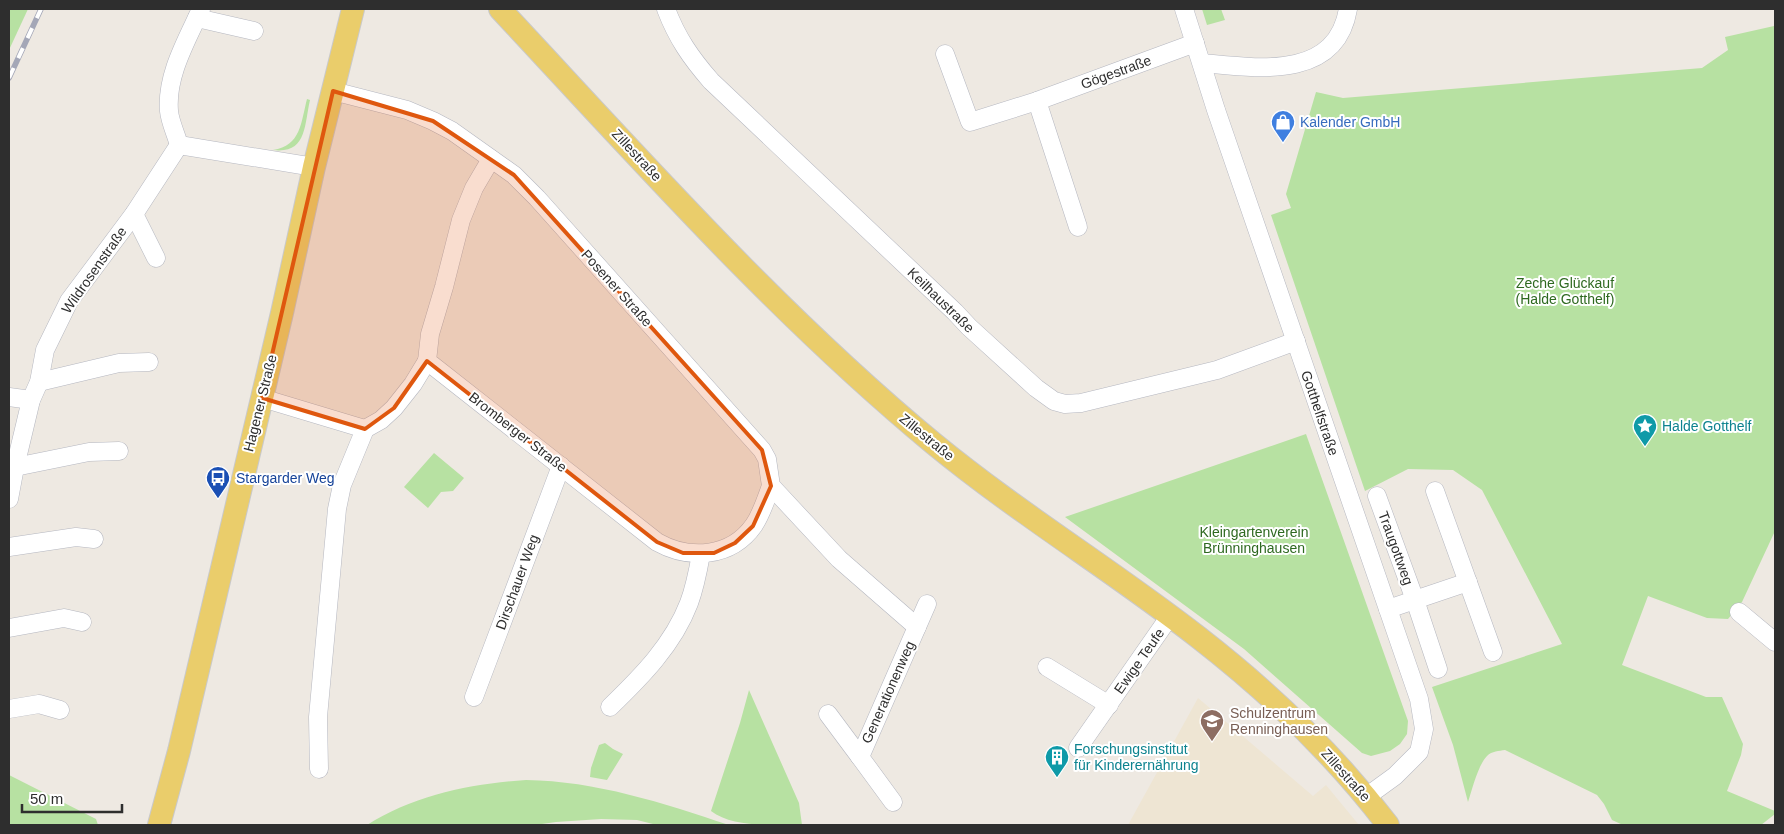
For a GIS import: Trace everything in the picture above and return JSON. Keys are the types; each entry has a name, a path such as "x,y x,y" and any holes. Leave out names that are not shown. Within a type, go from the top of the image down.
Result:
{"main road":[{"name":"Hagener Straße","path":"159,825 179,751 314,167 353,9"},
{"name":"Zillestraße","path":"500,9 720,242 818,342 875,394 982,481 1170,616 1248,677 1294,719 1366,797 1388,825"}],"street":[{"name":"Keilhaustraße","path":"666,9 671,23 689,55 711,81 955,312 968,327 1036,388 1054,401 1065,404 1081,403 1217,370 1296,341"},
{"name":"Gotthelfstraße","path":"1184,9 1218,116 1419,699 1424,729 1419,752 1394,776 1366,797"},
{"path":"1202,63 1275,67 1294,65 1311,60 1334,43 1346,18 1348,9"},
{"path":"254,31 199,13 178,57 171,89 169,112 179,145 314,167"},
{"name":"Gögestraße","path":"944,54 970,122 1037,101 1195,43"},
{"name":"Posener Straße","path":"333,90 406,110 433,121 452,131 514,175 537,198 762,450 767,459 771,486"},
{"path":"1037,101 1078,227"},
{"name":"Wildrosenstraße","path":"9,499 31,400 39,382 45,350 69,301 134,214 179,145"},
{"path":"318,769 318,717 337,509 342,486 365,429 381,420 394,408 428,361 430,334 450,264 460,220 474,188 491,158"},
{"name":"Wildrosenstraße","path":"134,214 156,258"},
{"name":"Bromberger Straße","path":"428,361 657,542 668,548 683,553 701,554 714,553 725,548 743,537 753,526 761,513 771,486"},
{"path":"39,382 119,362 149,362"},
{"path":"9,397 31,400"},
{"path":"262,398 365,429"},
{"path":"15,467 89,452 120,452"},
{"name":"Dirschauer Weg","path":"474,697 560,466"},
{"name":"Generationenweg","path":"771,486 840,559 917,627"},
{"path":"1435,491 1493,652"},
{"name":"Traugottweg","path":"1377,496 1438,669"},
{"path":"9,547 76,536 94,539"},
{"path":"610,707 654,662 679,625 694,588 701,554"},
{"name":"Traugottweg","path":"1388,609 1468,582"},
{"name":"Generationenweg","path":"860,757 927,604"},
{"path":"1739,612 1775,642"},
{"name":"Ewige Teufe","path":"1078,748 1170,616"},
{"path":"9,628 64,618 82,622"},
{"name":"Ewige Teufe","path":"1047,668 1108,705"},
{"path":"9,708 39,704 60,710"},
{"name":"Generationenweg","path":"828,714 893,802"}],"highlighted area":[{"path":"333,91 433,121 514,175 762,450 771,486 753,526 735,543 714,553 683,553 657,542 427,361 394,408 365,429 262,398"}],"shaded area":[{"name":"Schulzentrum Renninghausen","path":"1198,698 1313,796 1326,785 1359,825 1128,825"}],"green space":[{"path":"9,9 28,9 9,50"},
{"path":"1202,9 1221,9 1225,20 1207,25"},
{"name":"Zeche Glückauf (Halde Gotthelf)","path":"1774,26 1775,531 1742,602 1728,619 1707,618 1648,596 1622,665 1706,697 1722,697 1743,744 1741,755 1727,791 1775,811 1775,814 1761,825 1623,825 1612,820 1597,795 1505,750 1491,753 1484,760 1468,802 1453,745 1432,687 1562,644 1482,490 1453,470 1408,469 1365,491 1271,215 1291,208 1286,194 1316,92 1343,98 1702,68 1728,50 1725,37"},
{"path":"307,99 310,100 305,128 298,143 292,148 273,150 289,144 298,132"},
{"name":"Kleingartenverein Brünninghausen","path":"1306,434 1408,721 1407,734 1400,744 1390,751 1371,756 1362,753 1244,649 1065,517"},
{"path":"434,453 464,478 453,491 441,492 428,508 404,487"},
{"path":"749,690 799,803 802,825 742,823 711,811"},
{"path":"605,743 623,754 607,780 590,777 599,745"},
{"path":"9,775 96,819 98,825 9,825"},
{"path":"526,780 578,784 604,789 654,801 729,825 657,825 637,820 601,819 535,825 367,825 404,806 444,793 484,784"}],"railway":[{"path":"9,78 41,9"}],"place":[{"name":"Kalender GmbH","path":"1283,143"},
{"name":"Halde Gotthelf","path":"1645,447"},
{"name":"Stargarder Weg","path":"218,499"},
{"name":"Schulzentrum Renninghausen","path":"1212,742"},
{"name":"Forschungsinstitut für Kinderernährung","path":"1057,778"}]}
